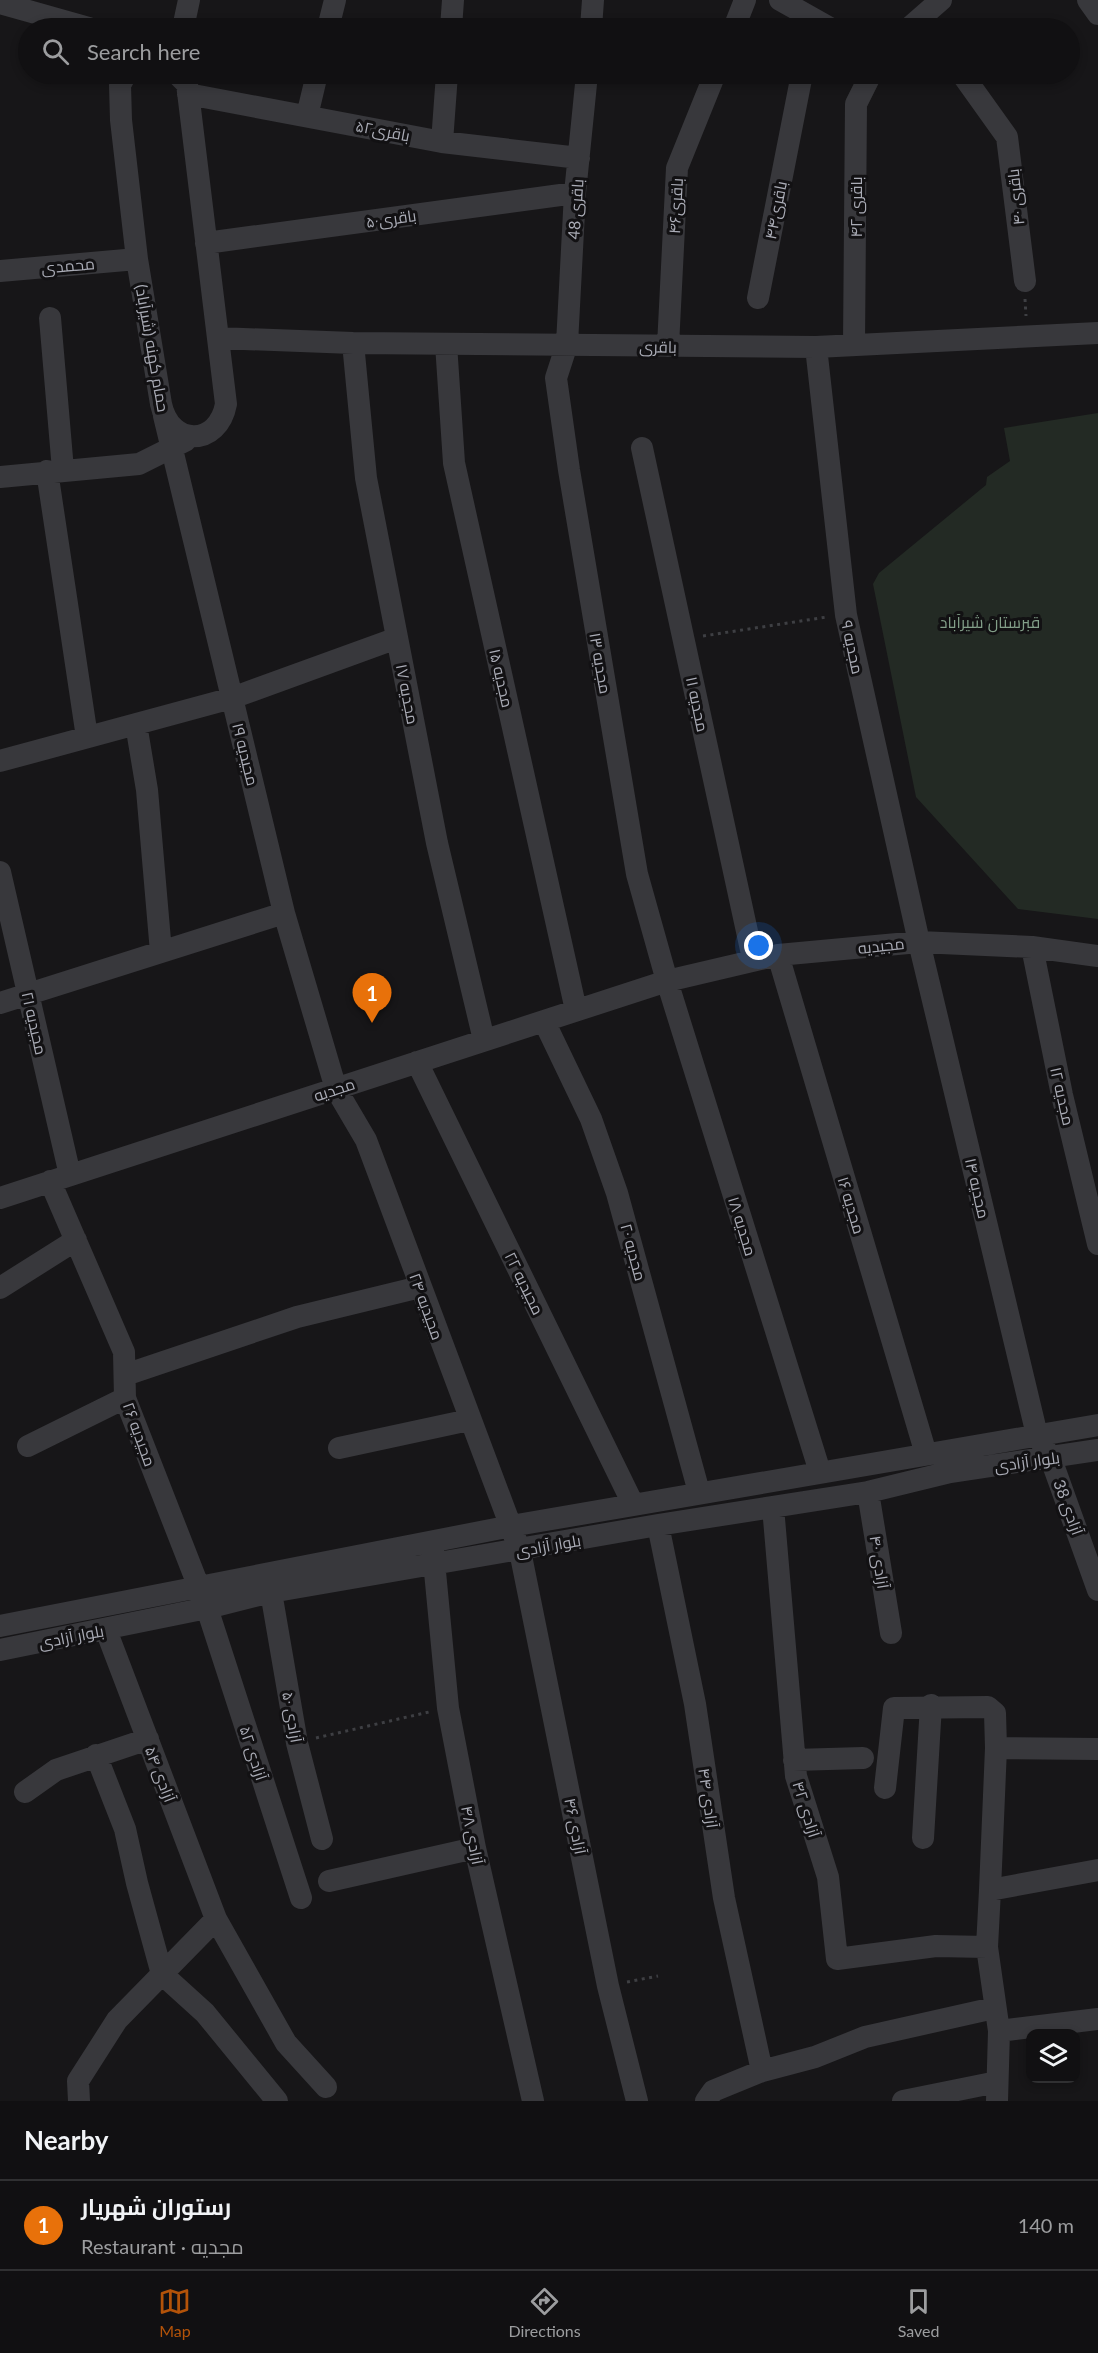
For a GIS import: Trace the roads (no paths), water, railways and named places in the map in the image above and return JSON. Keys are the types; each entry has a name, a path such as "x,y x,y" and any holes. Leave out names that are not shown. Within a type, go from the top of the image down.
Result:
{"street":[{"path":"185,18 189,0"},
{"path":"330,18 335,0"},
{"path":"452,18 453,0"},
{"path":"592,18 593,0"},
{"path":"738,18 746,0"},
{"path":"780,0 807,18"},
{"path":"926,18 941,0"},
{"path":"1088,0 1098,14"},
{"path":"0,3 54,18"},
{"name":"حمام کهنه (شیرآباد)","path":"121,84 121,120 137,259 164,416 171,427 182,434 194,436"},
{"path":"0,477 139,464 194,436 206,434 217,427 224,416 226,404 187,84"},
{"path":"307,116 315,84"},
{"path":"442,142 446,84"},
{"name":"باقری 48","path":"567,344 575,193 585,84"},
{"name":"باقری۴۶","path":"668,346 677,168 711,84"},
{"name":"باقری۴۴","path":"758,298 800,84"},
{"name":"باقری ۴۲","path":"854,344 856,104 866,84"},
{"name":"باقری ۴۰","path":"969,84 1007,137 1024,281"},
{"name":"باقری۵۲","path":"188,94 442,142 579,158"},
{"name":"باقری۵۰","path":"206,243 575,193"},
{"name":"محمدی","path":"0,271 137,259"},
{"path":"50,318 55,471 87,737"},
{"name":"باقری","path":"218,338 353,343 816,346 1098,333"},
{"name":"مجدیه ۱۷","path":"353,343 366,478 437,843 484,1040"},
{"name":"مجدیه ۱۵","path":"446,344 454,463 576,1010"},
{"name":"مجدیه ۱۳","path":"567,344 556,378 569,470 637,874 667,981"},
{"name":"مجدیه ۹","path":"816,346 846,615 919,942"},
{"name":"مجیدیه ۱۹","path":"164,416 284,913 336,1089"},
{"name":"مجدیه ۱۱","path":"642,448 753,959"},
{"path":"0,761 232,698 397,638"},
{"path":"136,724 147,790 161,952"},
{"name":"مجیدیه ۲۱","path":"0,872 29,994 60,1178"},
{"path":"0,1003 284,913"},
{"name":"مجیدیه","path":"667,981 753,959 778,955 919,942 1032,947 1098,956"},
{"name":"مجدیه ۱۴","path":"919,942 1037,1435 1051,1459"},
{"name":"مجدیه ۱۲","path":"1032,947 1062,1095 1098,1244"},
{"name":"مجدیه ۱۶","path":"778,955 926,1454"},
{"name":"مجدیه","path":"0,1198 667,981"},
{"name":"مجدیه ۱۸","path":"667,981 820,1472"},
{"name":"مجدیه ۲۰","path":"544,1021 591,1119 617,1193 699,1492"},
{"name":"مجیدیه ۲۲","path":"417,1062 633,1503"},
{"name":"مجیدیه ۲۴","path":"336,1089 366,1140 469,1420 511,1526"},
{"name":"مجیدیه ۲۶","path":"60,1178 76,1240 124,1352 125,1387 207,1608"},
{"path":"0,1288 76,1240"},
{"path":"28,1446 125,1387 297,1317 420,1287"},
{"path":"339,1448 469,1420"},
{"name":"بلوار آزادی","path":"0,1626 430,1540 633,1503 1098,1425"},
{"name":"بلوار آزادی","path":"0,1650 106,1630 271,1592 520,1551 658,1525 868,1492 950,1472 1051,1459 1098,1450"},
{"name":"آزادی 38","path":"1051,1459 1098,1590"},
{"path":"890,1460 896,1485"},
{"name":"آزادی ۴۰","path":"868,1492 891,1633"},
{"name":"آزادی ۴۲","path":"773,1507 796,1776 828,1877 837,1959 936,1946 987,1947"},
{"name":"آزادی ۴۴","path":"658,1525 695,1704 724,1898 762,2071"},
{"name":"آزادی ۴۶","path":"511,1526 520,1551 608,1986 637,2101"},
{"name":"آزادی ۴۸","path":"430,1540 435,1564 448,1708 475,1848 533,2101"},
{"name":"آزادی ۵۰","path":"271,1592 297,1743 322,1839"},
{"name":"آزادی ۵۲","path":"207,1608 301,1898"},
{"name":"آزادی ۵۴","path":"106,1630 216,1919 286,2043 326,2086"},
{"path":"923,1838 931,1706"},
{"path":"885,1788 894,1708 988,1707 995,1713 996,1749 987,1947 999,2031 997,2092 903,2101"},
{"path":"25,1792 56,1770 148,1739"},
{"path":"996,1749 1098,1749"},
{"path":"96,1755 125,1829 162,1974 205,2013 278,2101"},
{"path":"794,1760 863,1758"},
{"path":"329,1881 475,1848"},
{"path":"990,1890 1098,1870"},
{"path":"79,2101 78,2081 117,2020 216,1919"},
{"path":"706,2101 713,2091 762,2071 815,2057 866,2037 994,2008"},
{"path":"999,2031 1098,2019"}],"place":[{"name":"رستوران شهریار","path":"372,1023"}],"park label":[{"name":"قبرستان شیرآباد","path":"990,621"}]}
